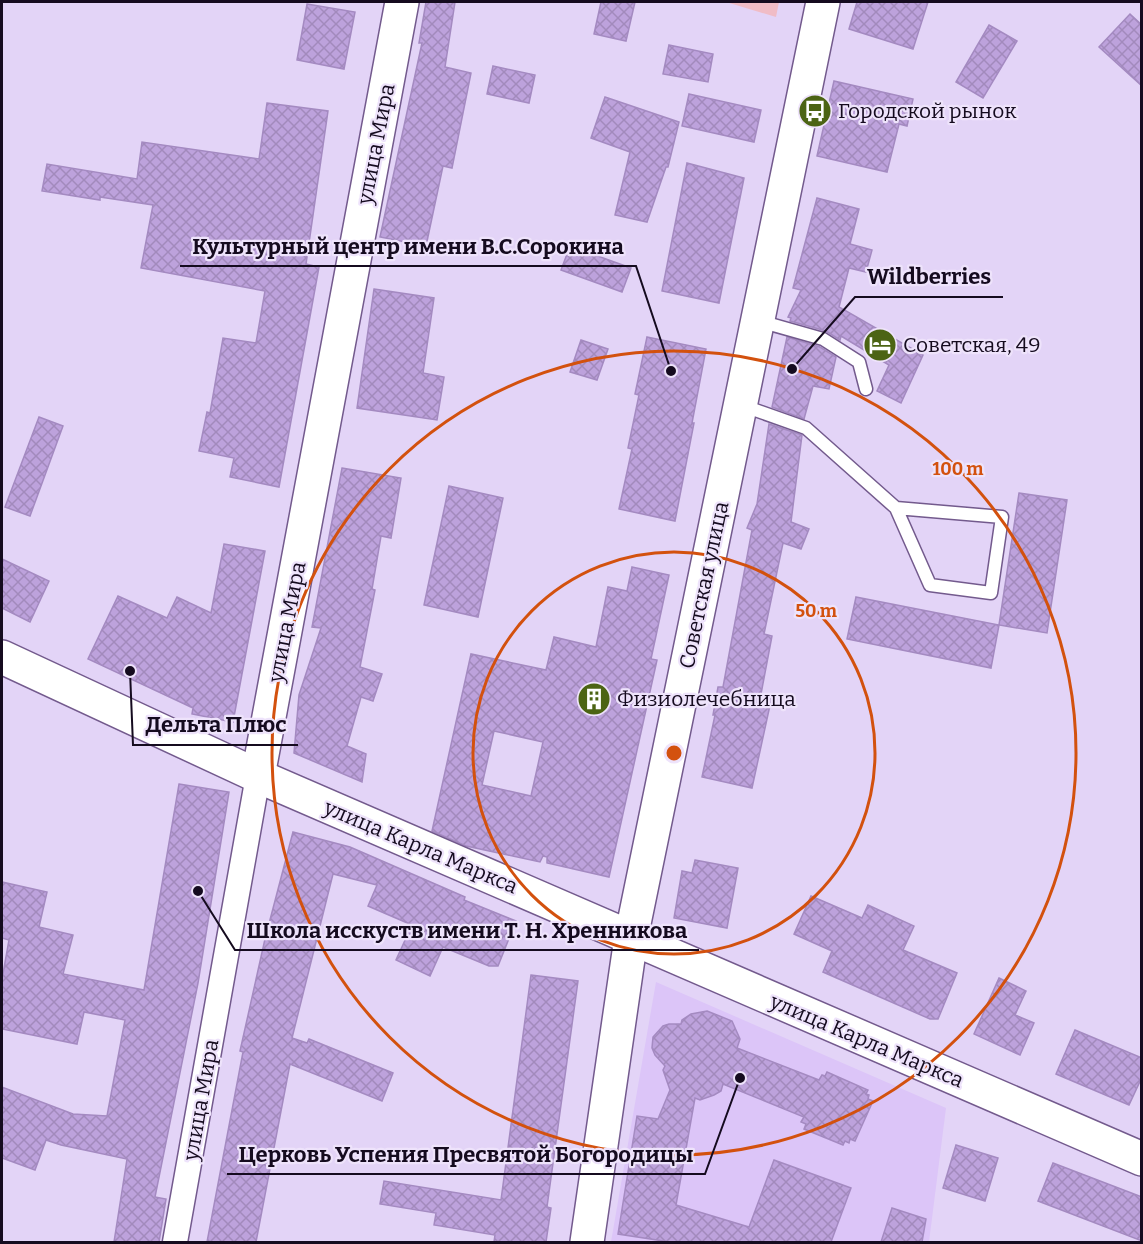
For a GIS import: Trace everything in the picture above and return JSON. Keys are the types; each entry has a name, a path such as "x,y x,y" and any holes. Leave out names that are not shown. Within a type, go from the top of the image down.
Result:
{"main road":[{"name":"улица Мира","path":"258,776 402,2"},
{"name":"Советская улица","path":"587,1242 631,938 823,2"},
{"name":"улица Карла Маркса","path":"2,657 258,776 1142,1159"}],"street":[{"name":"улица Мира","path":"175,1242 258,776"}],"lane":[{"path":"758,321 823,339 841,350 859,362 866,388"},
{"path":"740,405 806,428 896,508 930,585 991,593 1002,517 896,508"}],"shaded area":[{"path":"726,2 779,2 776,17"},
{"path":"656,982 946,1108 929,1242 611,1242"}],"building":[{"path":"426,2 455,2 445,67 471,73 452,168 443,166 426,246 380,237 422,43 419,43"},
{"path":"601,2 635,2 626,41 594,34"},
{"path":"857,2 928,2 913,49 849,29"},
{"path":"307,4 355,12 344,69 297,60"},
{"path":"1130,14 1142,25 1142,86 1099,47"},
{"path":"989,25 1017,41 983,98 956,82"},
{"path":"669,45 713,54 708,82 663,74"},
{"path":"493,66 535,75 529,103 487,94"},
{"path":"834,81 913,99 907,126 899,124 887,172 817,156"},
{"path":"689,94 761,110 754,142 682,126"},
{"path":"605,97 679,122 668,167 666,167 647,222 615,215 630,152 591,138"},
{"path":"267,103 328,111 306,264 319,267 279,487 230,477 234,458 199,451 207,412 210,413 223,338 256,343 265,291 141,268 153,205 42,191 47,164 137,179 142,142 259,159"},
{"path":"687,163 744,178 719,303 662,291"},
{"path":"817,198 859,209 850,244 872,250 866,272 849,268 839,307 923,355 901,403 877,391 889,365 841,336 840,340 826,331 790,321 791,318 788,317 801,290 793,288"},
{"path":"570,246 631,268 622,292 561,270"},
{"path":"374,289 434,298 423,373 444,377 437,420 357,408"},
{"path":"647,337 706,349 675,521 619,509 632,449 628,448 639,395 635,394"},
{"path":"787,337 820,347 836,357 829,389 813,386 804,419 772,407"},
{"path":"581,340 608,349 597,380 570,372"},
{"path":"39,417 63,426 30,516 5,507"},
{"path":"769,424 802,435 791,522 809,529 801,549 783,543 764,634 772,636 761,694 772,696 752,788 702,777 715,715 713,715 718,687 723,687 752,530 747,528 757,504"},
{"path":"342,468 401,478 391,538 381,536 372,589 375,590 360,667 382,674 373,701 361,697 347,746 366,754 362,782 294,753 299,695 321,628 312,627"},
{"path":"449,486 503,498 478,617 424,605"},
{"path":"1019,493 1067,500 1047,633 999,625"},
{"path":"224,544 265,551 233,722 192,714 193,708 88,659 118,596 167,618 177,597 211,613"},
{"path":"2,559 49,581 30,622 2,608"},
{"path":"632,567 669,575 651,659 657,660 609,877 547,863 547,857 543,856 540,862 466,846 432,831 471,654 546,670 554,637 596,647 608,587 627,591","holes":["494,731 543,742 531,796 482,785"]},
{"path":"856,597 999,625 991,668 847,639"},
{"path":"179,784 229,792 198,983 155,1197 166,1199 159,1242 114,1242 127,1159 46,1140 35,1170 2,1158 2,1087 73,1114 107,1116 125,1020 84,1012 77,1044 2,1029 2,979 9,940 2,938 2,882 47,892 39,927 73,935 63,974 144,990"},
{"path":"293,832 350,847 465,897 464,900 516,921 498,966 489,966 443,947 430,976 396,960 412,925 368,906 377,885 333,874 292,1038 307,1043 309,1039 393,1073 382,1101 290,1064 256,1242 207,1242 243,1052 240,1051 265,939"},
{"path":"695,860 738,868 727,928 674,918 682,871 692,873"},
{"path":"811,896 862,918 868,905 914,926 903,950 957,973 938,1019 930,1019 823,972 832,951 794,934"},
{"path":"531,975 578,981 547,1207 551,1208 546,1242 494,1242 495,1235 434,1225 436,1213 380,1204 384,1181 501,1200"},
{"path":"999,978 1026,991 1015,1015 1034,1023 1020,1055 974,1034"},
{"path":"707,1011 732,1021 740,1039 737,1048 819,1080 827,1072 868,1090 866,1094 869,1095 868,1099 873,1101 855,1141 850,1139 849,1143 845,1141 843,1145 804,1129 806,1124 801,1122 804,1117 723,1084 721,1091 714,1095 700,1100 695,1098 676,1205 749,1227 774,1160 851,1188 831,1242 670,1242 618,1234 637,1116 658,1119 670,1090 663,1070 665,1066 652,1048 653,1037 663,1026 681,1024 682,1020 691,1014"},
{"path":"1075,1030 1142,1058 1142,1077 1129,1105 1056,1074"},
{"path":"956,1145 998,1158 985,1201 943,1188"},
{"path":"1053,1163 1142,1197 1142,1241 1038,1201"},
{"path":"892,1208 926,1219 922,1242 881,1242"}],"place":[{"name":"Городской рынок","path":"815,111"},
{"name":"Советская, 49","path":"880,345"},
{"name":"Wildberries","path":"792,369"},
{"name":"Культурный центр имени В.С.Сорокина","path":"671,371"},
{"name":"Дельта Плюс","path":"130,671"},
{"name":"Физиолечебница","path":"594,699"},
{"name":"Школа исскуств имени Т. Н. Хренникова","path":"198,891"},
{"name":"Церковь Успения Пресвятой Богородицы","path":"740,1078"}]}
